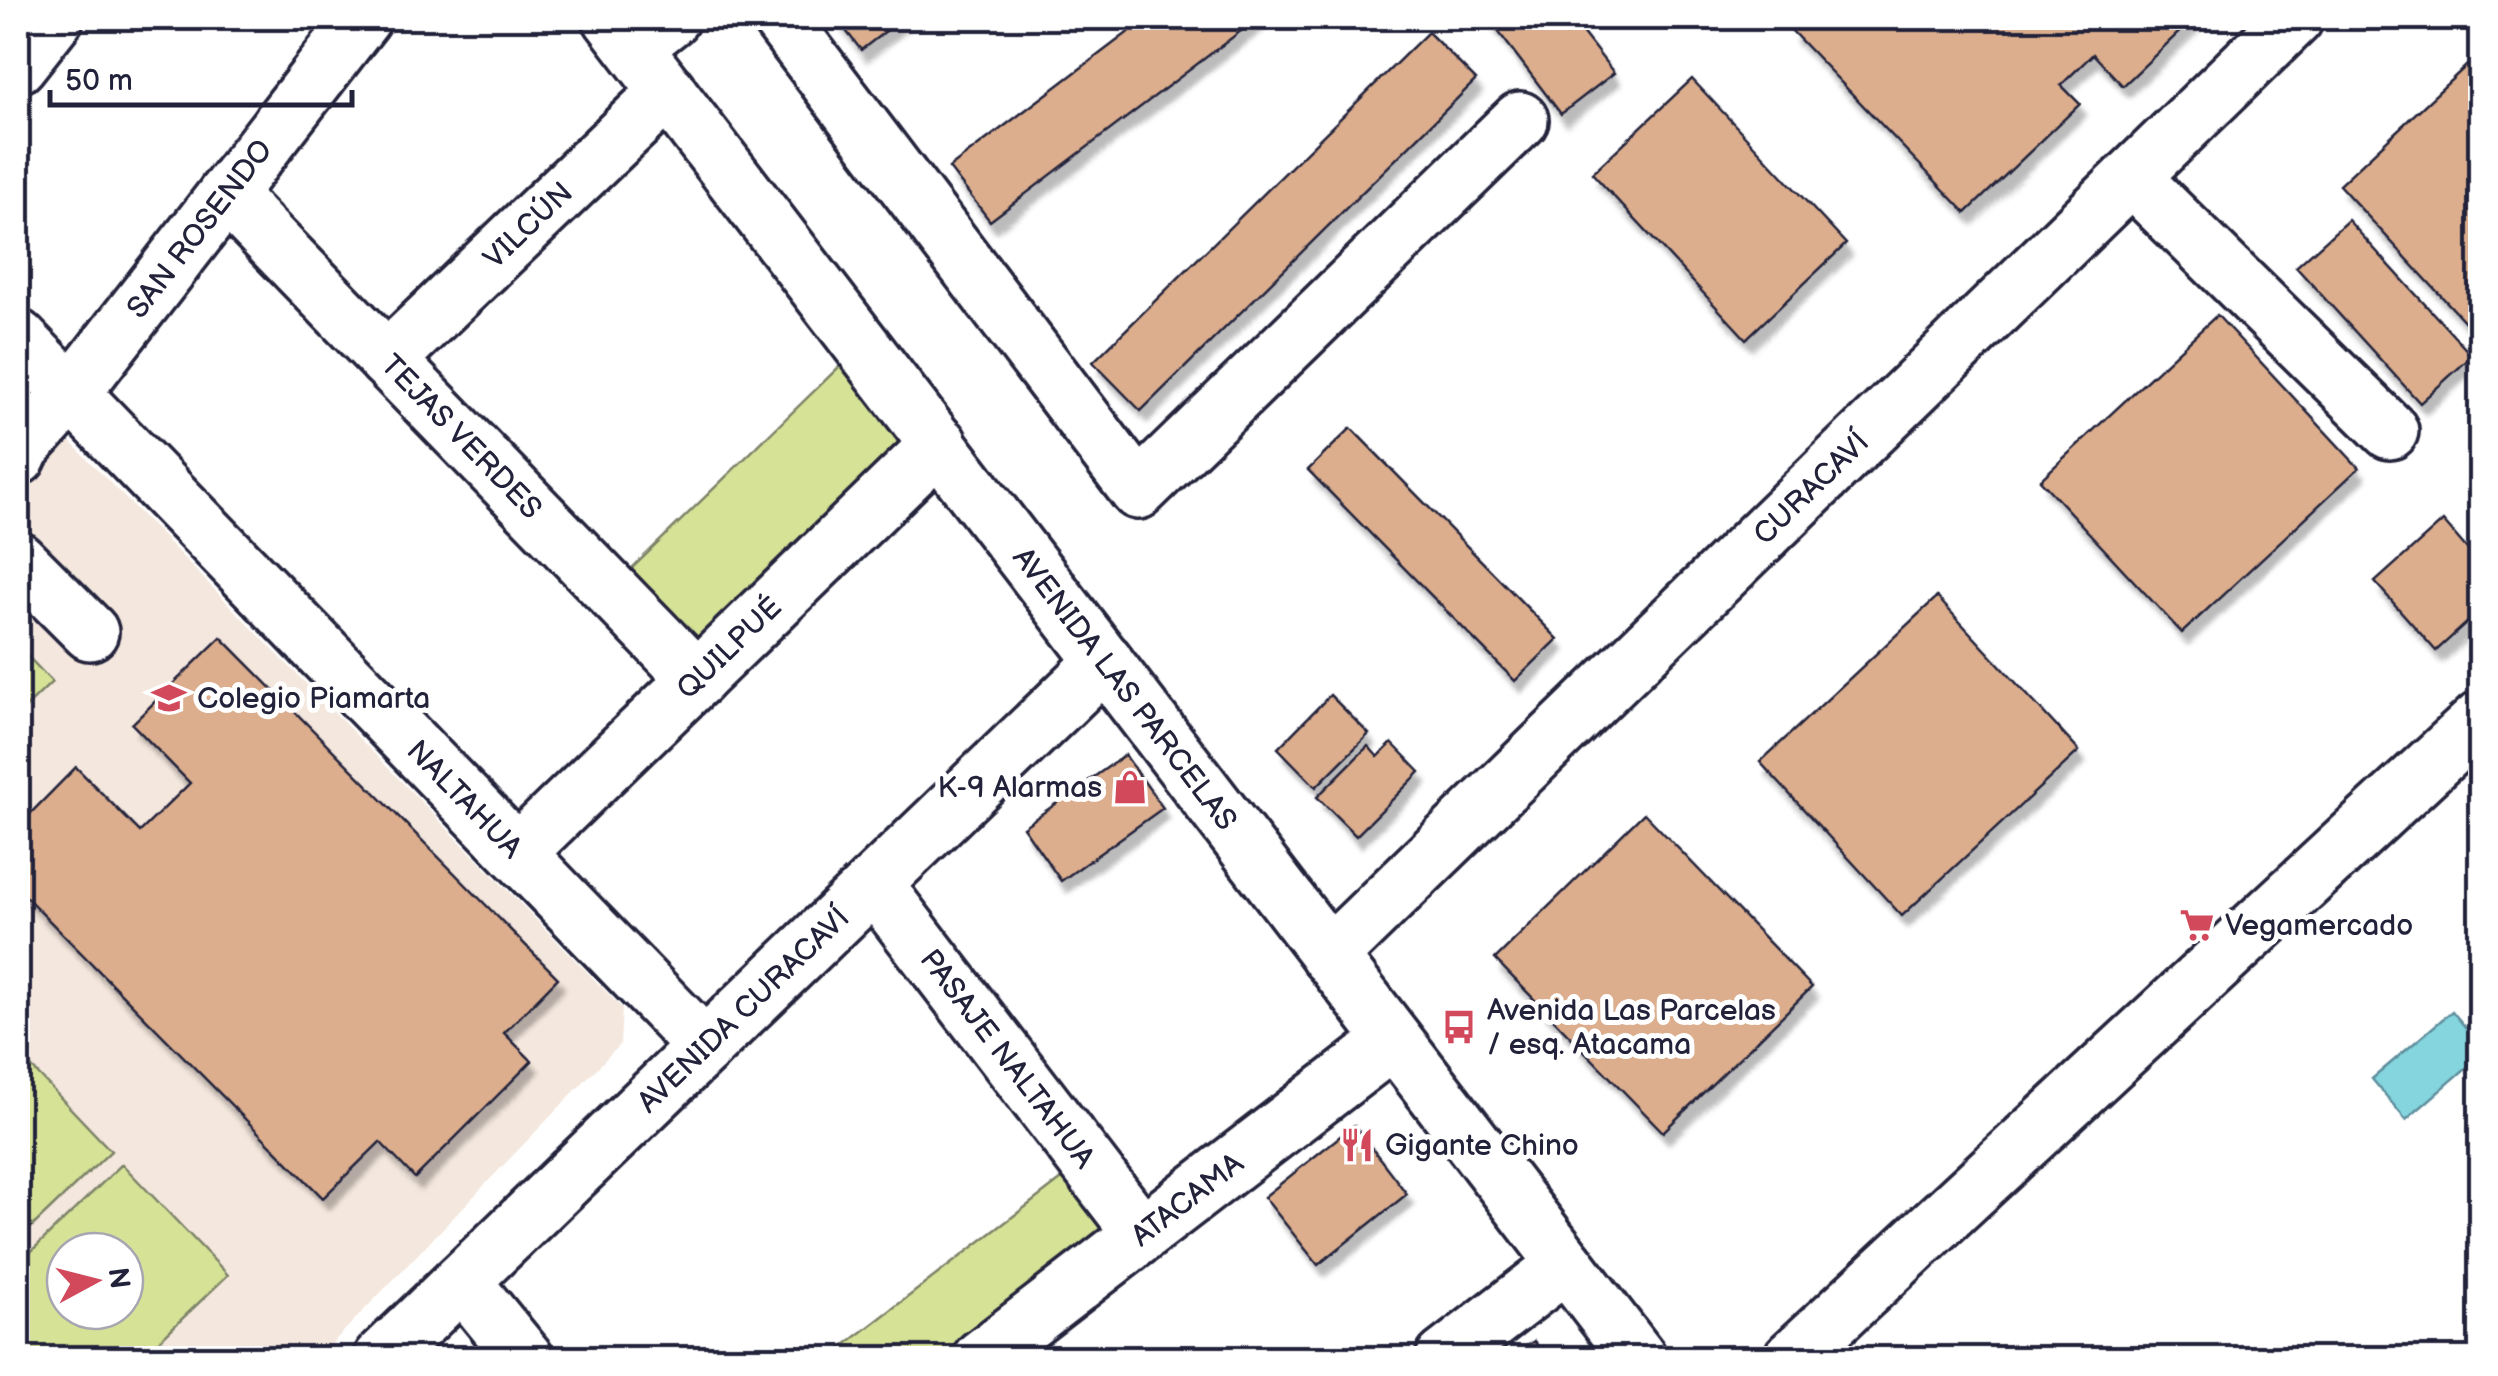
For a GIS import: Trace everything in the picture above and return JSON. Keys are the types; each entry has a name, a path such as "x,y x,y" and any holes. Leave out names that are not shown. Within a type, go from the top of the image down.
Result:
{"street":[{"path":"18,65 55,18"},
{"name":"SAN ROSENDO","path":"18,457 72,394 363,18"},
{"path":"780,18 1138,491 1520,120"},
{"name":"CURACAVÍ","path":"1329,956 2295,18"},
{"name":"AVENIDA LAS PARCELAS","path":"639,27 668,90 1638,1358"},
{"name":"VILCÚN","path":"387,360 668,90"},
{"path":"2131,177 2390,431"},
{"name":"TEJAS VERDES","path":"226,194 697,678"},
{"name":"NALTAHUA","path":"18,338 706,1047"},
{"name":"QUILPUÉ","path":"517,853 939,444"},
{"path":"18,560 90,632"},
{"name":"AVENIDA CURACAVÍ","path":"382,1358 1105,661"},
{"path":"1792,1358 2480,720"},
{"name":"PASAJE NALTAHUA","path":"874,884 1142,1234"},
{"name":"ATACAMA","path":"981,1358 1394,1040"},
{"path":"1444,1358 1566,1264"},
{"path":"462,1282 525,1358"}],"shaded area":[{"name":"Colegio Piamarta","path":"18,388 622,1008 620,1044 318,1358 18,1358"}],"green space":[{"path":"845,361 912,429 696,639 630,570"},
{"path":"18,646 52,682 18,715"},
{"path":"18,1053 111,1151 18,1240"},
{"path":"122,1164 228,1275 141,1358 18,1358 18,1264 45,1238 45,1331 145,1331 145,1231 52,1231"},
{"path":"1075,1169 1123,1231 957,1358 828,1358"}],"water":[{"path":"2452,1011 2480,1045 2480,1056 2406,1120 2372,1079"}],"building":[{"path":"836,18 903,18 861,50"},
{"path":"1147,18 1258,18 990,221 949,168"},
{"path":"1488,18 1571,18 1614,73 1561,114"},
{"path":"1804,18 2194,18 2123,86 2093,54 2061,85 2080,104 1966,213 1791,30"},
{"path":"1428,32 1476,80 1141,411 1093,362"},
{"path":"2480,53 2480,338 2339,185"},
{"path":"1692,79 1846,244 1746,339 1592,173"},
{"path":"2348,220 2472,356 2420,403 2296,267"},
{"path":"2217,315 2359,468 2182,633 2040,480"},
{"path":"1351,428 1558,639 1515,681 1308,470"},
{"path":"2443,521 2480,564 2480,611 2436,651 2375,582"},
{"path":"1937,597 2079,751 1902,916 1760,762"},
{"path":"221,637 558,978 504,1033 532,1061 415,1178 380,1142 323,1198 18,889 18,826 76,767 140,832 190,783 132,724"},
{"path":"1330,695 1369,734 1316,787 1278,748"},
{"path":"1392,743 1420,772 1356,836 1317,797 1368,746 1378,757"},
{"path":"1125,755 1163,808 1061,881 1023,827"},
{"path":"1644,813 1812,987 1663,1132 1495,959"},
{"path":"1354,1125 1407,1194 1318,1265 1264,1197"},
{"path":"1534,1341 1547,1358 1510,1358"}],"place":[{"name":"Colegio Piamarta","path":"169,698"},
{"name":"K-9 Alarmas","path":"1130,787"},
{"name":"Vegamercado","path":"2197,925"},
{"name":"Avenida Las Parcelas / esq. Atacama","path":"1459,1027"},
{"name":"Gigante Chino","path":"1357,1145"}]}
